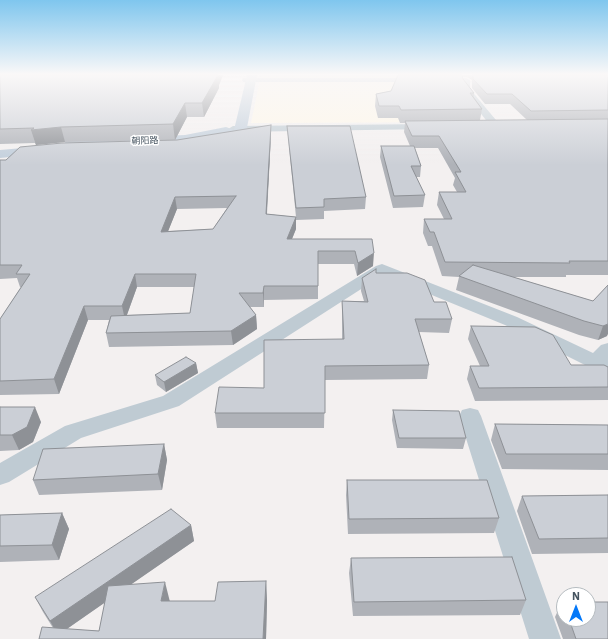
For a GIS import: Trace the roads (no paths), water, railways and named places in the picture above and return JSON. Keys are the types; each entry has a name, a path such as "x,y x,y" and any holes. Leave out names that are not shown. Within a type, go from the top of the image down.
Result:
{"street":[{"path":"243,105 237,129 442,127"},
{"path":"481,105 500,126 481,126"},
{"name":"朝阳路","path":"0,148 185,139 237,129 240,133 178,145 65,148 0,154"},
{"path":"0,475 73,432 171,401 382,269 511,321 604,362"},
{"path":"470,416 545,639"}]}
